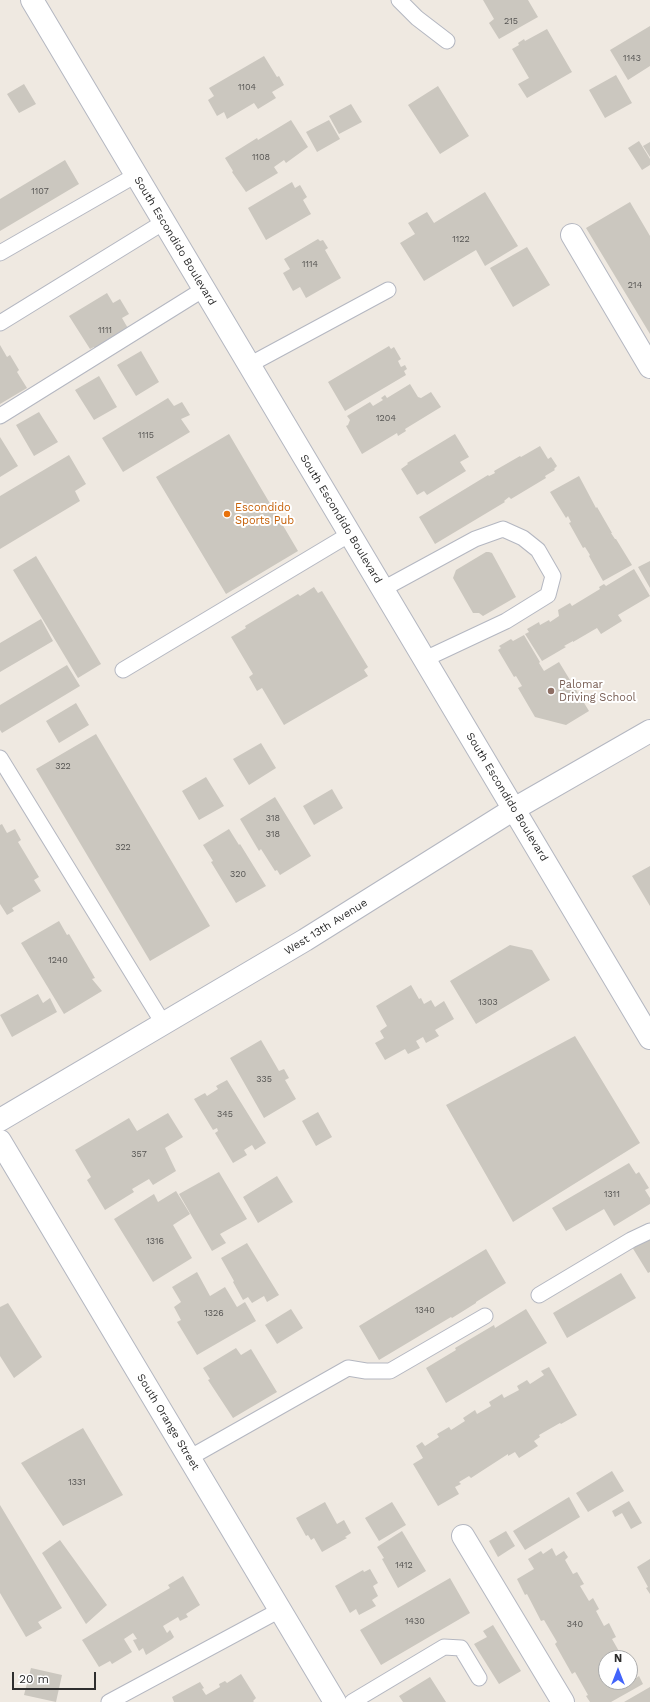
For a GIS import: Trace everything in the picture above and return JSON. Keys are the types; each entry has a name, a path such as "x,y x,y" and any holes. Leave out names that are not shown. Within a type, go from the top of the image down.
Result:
{"street":[{"name":"South Escondido Boulevard","path":"32,0 650,1038"},
{"path":"572,235 650,366"},
{"name":"West 13th Avenue","path":"0,1120 306,940 514,809 650,731"},
{"name":"South Orange Street","path":"0,1141 335,1702"},
{"path":"463,1536 563,1702"}],"lane":[{"path":"399,0 417,18 447,41"},
{"path":"0,253 136,175"},
{"path":"0,323 164,222"},
{"path":"0,416 204,289"},
{"path":"248,365 388,290"},
{"path":"383,589 475,539 503,529 523,538 538,550 553,576 548,595 506,621 425,659"},
{"path":"123,670 350,534"},
{"path":"0,758 164,1023"},
{"path":"539,1295 631,1240 650,1231"},
{"path":"189,1458 348,1368 366,1371 390,1371 484,1316"},
{"path":"109,1702 280,1610"},
{"path":"352,1702 444,1647 461,1648 479,1678"}],"building":[{"path":"483,0 528,0 538,17 499,39 489,23 494,19"},
{"path":"650,26 650,66 628,80 610,50"},
{"path":"547,29 572,72 527,98 518,84 529,78 512,49 519,45 518,43 524,39 525,41"},
{"path":"264,56 277,77 279,76 284,85 272,92 276,98 258,109 254,103 227,119 224,112 217,116 208,100 214,96 209,88"},
{"path":"616,75 632,103 605,118 589,90"},
{"path":"24,84 36,104 19,113 7,94"},
{"path":"438,86 469,136 440,154 408,105"},
{"path":"351,104 362,122 339,134 329,116"},
{"path":"291,120 308,147 286,163 284,160 274,167 278,173 246,192 232,172 233,171 225,158 257,138 258,140"},
{"path":"329,120 340,139 317,152 306,132"},
{"path":"639,141 650,159 650,165 642,170 628,148"},
{"path":"650,142 650,157 643,146"},
{"path":"65,160 79,184 0,231 0,199"},
{"path":"292,182 295,188 300,185 307,197 303,200 311,214 266,240 248,208"},
{"path":"485,192 518,246 485,266 476,250 424,281 400,243 415,234 408,223 427,212 434,223"},
{"path":"630,202 650,236 650,334 586,228"},
{"path":"318,239 320,241 323,240 328,248 325,250 341,278 306,298 300,287 293,291 283,273 290,269 284,259"},
{"path":"527,247 550,285 513,307 490,268"},
{"path":"107,293 113,303 120,299 129,314 122,318 129,330 96,350 94,347 90,349 69,316"},
{"path":"0,345 7,357 10,355 19,370 17,372 27,388 0,404"},
{"path":"389,346 391,349 394,347 401,359 398,361 401,367 405,365 407,369 404,371 406,375 345,411 328,382"},
{"path":"141,351 159,382 136,396 117,365"},
{"path":"99,376 117,407 94,420 75,390"},
{"path":"410,384 418,397 421,398 431,392 441,407 405,429 406,431 398,436 397,433 362,454 346,426 350,420 347,416 370,402 373,406 383,400 381,398 385,395 387,398"},
{"path":"168,398 174,406 182,402 190,415 181,419 190,432 123,472 102,438"},
{"path":"39,412 58,442 34,456 16,425"},
{"name":"Escondido Sports Pub","path":"229,434 298,551 226,594 156,477"},
{"path":"455,434 469,457 460,462 466,471 427,495 424,491 417,495 401,469 408,464 407,463"},
{"path":"0,437 18,466 0,477"},
{"path":"540,446 548,459 551,457 557,466 554,469 555,470 545,476 546,478 511,499 509,497 504,501 505,502 435,544 419,517 488,475 489,476 495,473 494,471"},
{"path":"69,455 86,484 75,491 80,501 0,549 0,496"},
{"path":"579,476 596,508 597,507 611,533 632,565 603,581 589,556 590,555 585,547 583,548 569,523 571,522 568,516 566,518 550,492"},
{"path":"486,552 492,553 516,597 483,616 479,613 473,613 453,578 456,570"},
{"path":"36,556 101,664 78,678 13,570"},
{"path":"650,561 650,588 638,567"},
{"path":"634,569 650,596 618,615 622,621 601,634 597,628 564,646 566,647 542,661 525,634 529,632 527,629 539,622 540,625 549,620 550,622 559,616 558,610 570,603 572,606 600,589 599,587 604,584 606,586"},
{"path":"314,587 318,593 322,591 368,667 364,670 368,676 284,725 262,688 257,691 249,677 253,674 231,637 246,628 245,626 298,594 300,596"},
{"path":"41,619 53,641 0,672 0,643"},
{"path":"524,635 544,671 559,662 589,711 566,725 535,717 518,688 522,686 516,676 514,677 498,650 501,648 499,646 511,639 513,641"},
{"path":"67,665 80,686 2,733 0,730 0,705"},
{"path":"76,703 89,725 59,743 46,721"},
{"path":"96,734 210,926 150,961 36,769"},
{"path":"261,743 276,768 249,785 233,759"},
{"path":"206,777 224,806 199,820 182,791"},
{"path":"332,789 343,808 314,825 303,806"},
{"path":"275,797 311,856 280,875 277,870 275,871 261,849 259,851 240,819"},
{"path":"2,824 7,833 15,829 21,840 18,842 39,877 34,880 41,891 12,908 14,911 7,915 0,904 0,825"},
{"path":"229,829 266,886 236,903 211,862 213,861 203,845"},
{"path":"650,866 650,906 632,876"},
{"path":"59,921 67,935 69,934 95,978 92,979 102,991 64,1014 21,943"},
{"path":"510,945 532,950 550,980 476,1024 450,981"},
{"path":"411,985 419,999 421,998 424,1004 431,1000 435,1007 444,1001 454,1019 435,1030 439,1036 426,1043 423,1037 416,1041 420,1048 408,1054 405,1049 385,1060 375,1043 384,1038 380,1031 387,1026 376,1006"},
{"path":"38,994 43,1003 50,998 57,1012 12,1037 0,1015"},
{"path":"575,1036 640,1143 513,1222 446,1105"},
{"path":"261,1040 279,1071 284,1069 289,1078 285,1080 296,1099 264,1118 230,1058"},
{"path":"227,1080 266,1143 255,1150 252,1145 244,1150 247,1155 233,1163 215,1133 218,1131 217,1128 213,1130 194,1099 205,1093 207,1096 218,1089 216,1086"},
{"path":"318,1112 332,1137 316,1146 302,1121"},
{"path":"168,1113 183,1137 165,1148 176,1171 153,1185 149,1179 132,1189 134,1192 105,1210 87,1180 91,1177 75,1150 129,1118 137,1131"},
{"path":"629,1163 636,1174 639,1172 649,1188 645,1190 650,1198 650,1204 614,1226 604,1209 566,1231 552,1208"},
{"path":"219,1172 247,1219 220,1234 226,1243 212,1251 179,1194"},
{"path":"277,1176 293,1202 258,1223 243,1197"},
{"path":"176,1191 190,1214 173,1225 192,1258 153,1282 114,1219 154,1194 158,1202"},
{"path":"650,1236 650,1272 648,1273 632,1247"},
{"path":"247,1243 279,1295 267,1302 264,1296 252,1303 248,1297 243,1300 221,1258"},
{"path":"486,1249 506,1283 452,1318 451,1317 379,1360 359,1326"},
{"path":"197,1272 210,1296 225,1287 237,1307 245,1302 256,1321 197,1355 177,1322 181,1320 174,1307 181,1302 172,1287"},
{"path":"621,1273 636,1298 567,1338 553,1313"},
{"path":"8,1303 42,1357 14,1378 0,1356 0,1307"},
{"path":"291,1309 303,1328 277,1344 265,1325"},
{"path":"526,1309 547,1343 446,1403 426,1368 456,1350 455,1348 494,1325 495,1328"},
{"path":"236,1348 241,1355 251,1349 277,1392 233,1418 208,1380 210,1379 203,1368"},
{"path":"549,1367 577,1415 539,1435 540,1437 534,1441 538,1446 519,1458 515,1452 508,1456 508,1454 471,1478 469,1476 459,1482 461,1484 455,1487 459,1494 438,1506 413,1464 423,1458 416,1446 422,1442 425,1446 439,1437 437,1434 449,1427 451,1430 465,1421 463,1418 475,1410 477,1414 491,1406 489,1402 502,1394 504,1398 519,1390 517,1386 527,1380 530,1384 544,1375 541,1371"},
{"path":"83,1428 123,1495 63,1526 21,1463"},
{"path":"612,1471 624,1491 588,1512 576,1493"},
{"path":"569,1497 580,1517 525,1550 513,1531"},
{"path":"629,1501 642,1523 631,1529 622,1513 615,1517 612,1511"},
{"path":"325,1502 337,1524 344,1520 351,1533 345,1537 347,1538 322,1552 314,1538 311,1540 308,1535 306,1536 296,1518"},
{"path":"392,1502 406,1525 379,1541 365,1518"},
{"path":"0,1505 62,1608 38,1622 42,1628 26,1637 0,1593"},
{"path":"402,1531 426,1571 398,1588 382,1559 384,1558 377,1547"},
{"path":"506,1531 515,1546 498,1557 489,1541"},
{"path":"60,1540 107,1605 86,1624 42,1553"},
{"path":"552,1548 556,1556 564,1551 568,1557 565,1560 573,1574 577,1572 584,1584 580,1586 589,1601 593,1598 599,1609 596,1611 604,1626 609,1623 616,1637 612,1639 618,1650 598,1650 598,1690 632,1690 611,1702 590,1702 586,1696 588,1695 575,1672 572,1674 555,1644 557,1642 544,1620 541,1621 527,1594 525,1595 517,1579 534,1569 528,1559 541,1551 543,1554"},
{"path":"650,1559 650,1594 646,1588 648,1587 637,1567"},
{"path":"370,1569 378,1583 373,1586 378,1596 372,1600 376,1606 359,1615 356,1609 350,1613 335,1586 363,1570 364,1572"},
{"path":"183,1576 200,1605 186,1614 188,1617 180,1621 178,1617 163,1626 167,1633 170,1630 174,1637 146,1655 143,1648 139,1651 133,1640 137,1639 133,1633 124,1639 132,1652 112,1664 110,1661 99,1667 82,1640 170,1588 168,1585"},
{"path":"450,1578 470,1613 381,1665 360,1630"},
{"path":"493,1625 521,1671 499,1684 474,1644 487,1637 483,1631"},
{"path":"31,1668 62,1675 56,1702 24,1695"},
{"path":"241,1674 256,1698 253,1701 254,1702 174,1702 172,1697 200,1682 206,1695 220,1687 219,1684 225,1681 227,1683"},
{"path":"639,1676 643,1684 638,1687"},
{"path":"430,1677 446,1702 403,1702 399,1696"},
{"path":"650,1687 650,1702 624,1702"}],"place":[{"name":"Escondido Sports Pub","path":"227,514"},
{"name":"Palomar Driving School","path":"551,691"}]}
